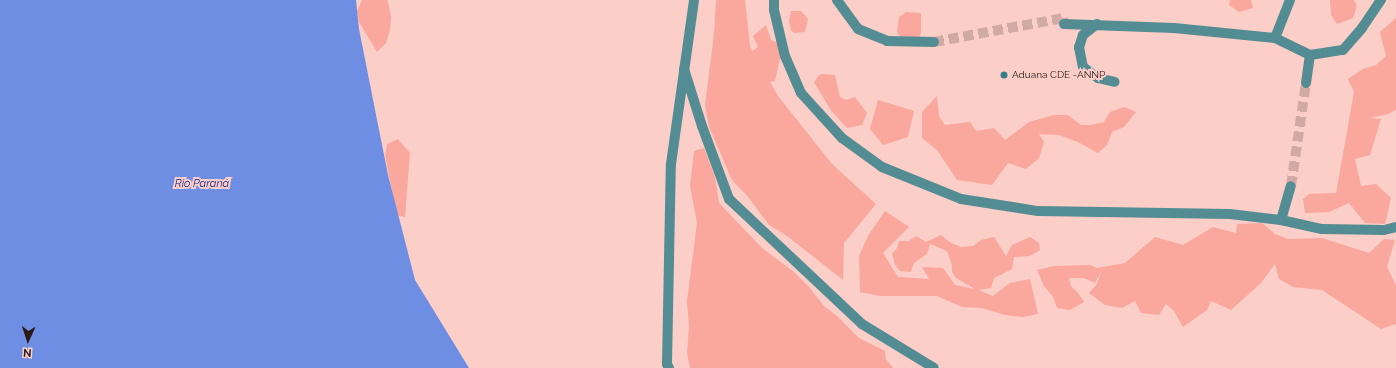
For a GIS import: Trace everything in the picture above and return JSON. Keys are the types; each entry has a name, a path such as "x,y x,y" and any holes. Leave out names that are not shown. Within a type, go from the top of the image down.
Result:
{"lane":[{"path":"669,368 667,364 671,164 694,0"},
{"path":"774,0 774,10 785,56 801,93 842,138 882,167 962,199 1038,211 1230,214 1281,220 1322,229 1384,230 1396,227"},
{"path":"837,0 858,29 887,41 934,42"},
{"path":"1275,38 1290,0"},
{"path":"1064,24 1174,28 1275,38 1310,55 1343,50 1362,28 1381,0"},
{"path":"1097,24 1083,35 1081,41 1080,47 1083,67 1098,78 1115,82"},
{"path":"1306,84 1310,55"},
{"path":"684,69 702,126 729,199 862,324 934,368"},
{"path":"1281,220 1291,186"}],"shaded area":[{"path":"362,0 387,0 388,2 391,17 390,30 386,43 377,52 359,22 357,11"},
{"path":"716,0 745,0 750,46 752,51 758,47 753,36 766,25 771,40 783,45 775,81 770,82 778,96 832,164 876,204 844,243 843,280 787,236 769,225 749,198 732,180 709,127 705,105 714,34"},
{"path":"1230,0 1251,0 1253,8 1239,12 1229,5"},
{"path":"1330,0 1354,0 1357,6 1353,18 1337,24 1331,15"},
{"path":"791,11 801,11 808,19 805,32 794,33 791,30 789,21"},
{"path":"906,12 921,13 921,33 917,42 904,42 897,32 899,17"},
{"path":"1396,18 1396,110 1388,114 1370,118 1381,119 1370,155 1355,159 1361,186 1376,184 1391,198 1385,224 1365,223 1349,203 1329,212 1305,213 1303,199 1309,194 1336,193 1354,92 1348,79 1363,69 1376,65 1386,56 1380,32"},
{"path":"820,74 835,75 840,97 846,100 855,97 867,113 862,125 847,128 830,109 814,82"},
{"path":"937,96 939,116 945,125 970,122 976,131 994,128 1005,140 1029,122 1054,115 1068,115 1081,125 1090,125 1104,122 1110,112 1124,107 1136,112 1124,127 1112,132 1107,145 1098,153 1078,142 1059,135 1039,134 1044,142 1039,158 1026,169 1008,163 992,185 957,180 937,150 922,138 922,112"},
{"path":"878,100 914,111 908,137 883,145 870,129"},
{"path":"398,139 410,153 405,217 392,215 392,191 385,155 387,144"},
{"path":"704,148 715,177 719,203 762,248 794,272 809,287 824,306 838,317 859,338 885,351 886,359 893,368 690,368 687,353 689,327 687,301 697,223 690,186 694,151"},
{"path":"885,211 909,227 883,253 898,277 929,279 922,267 943,268 955,285 975,289 956,278 952,272 952,265 947,251 930,244 927,254 914,263 911,272 900,271 895,265 892,254 897,248 899,241 909,241 916,236 926,242 941,235 951,243 961,247 973,246 981,240 994,237 1006,256 1012,245 1030,237 1039,243 1040,250 1030,256 1014,257 1012,269 994,278 991,288 978,290 993,296 1010,283 1030,279 1038,314 1023,317 1005,315 982,308 962,307 937,296 881,296 860,292 859,256 868,236"},
{"path":"1262,223 1275,234 1288,239 1322,238 1369,253 1384,239 1395,240 1387,267 1396,285 1396,324 1381,329 1322,290 1293,287 1279,279 1275,264 1261,283 1231,310 1211,301 1207,310 1183,327 1174,311 1166,304 1159,315 1141,313 1135,301 1122,308 1105,305 1089,293 1097,284 1101,272 1095,283 1084,278 1069,278 1071,286 1084,302 1070,310 1057,308 1053,297 1044,286 1037,270 1054,266 1090,265 1097,268 1125,263 1155,237 1183,245 1213,227 1236,233 1237,224"}],"water":[{"name":"Rio Paraná","path":"0,0 356,0 359,29 388,175 415,280 469,368 0,368"}],"tunnel":[{"path":"934,42 1063,18 1064,24"},
{"path":"1291,186 1306,83"}],"place":[{"name":"Aduana CDE -ANNP","path":"1004,75"}]}
